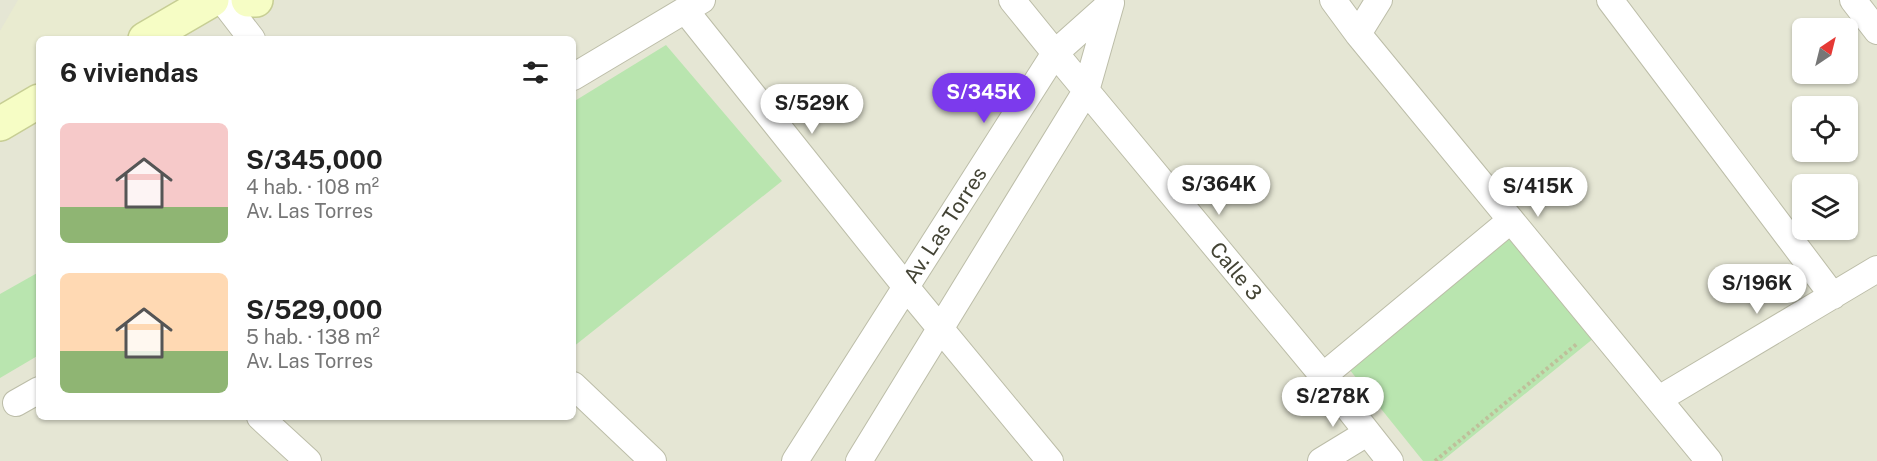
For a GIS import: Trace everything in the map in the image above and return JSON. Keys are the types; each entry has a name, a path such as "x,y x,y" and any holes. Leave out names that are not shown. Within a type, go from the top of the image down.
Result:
{"street":[{"path":"150,36 212,0"},
{"path":"222,0 250,36"},
{"path":"248,0 256,0"},
{"name":"Calle 3","path":"1012,0 1323,376 1390,461"},
{"path":"1333,0 1358,34 1709,461"},
{"path":"1358,34 1379,0"},
{"path":"1610,0 1833,296"},
{"path":"1854,0 1877,31"},
{"name":"Av. Las Torres","path":"795,461 1055,53 1112,1"},
{"name":"Av. Las Torres","path":"859,461 1086,91 1112,1"},
{"path":"576,75 694,5 906,287 1050,461"},
{"path":"0,124 36,103"},
{"path":"1323,376 1511,220"},
{"path":"1659,399 1877,269"},
{"path":"576,388 653,461"},
{"path":"16,404 36,392"},
{"path":"263,420 308,461"},
{"path":"1321,461 1367,433"}],"path":[{"path":"1436,461 1586,336"}],"shaded area":[{"path":"0,0 1877,0 1877,461 0,461"},
{"path":"18,0 188,0 127,36 36,36 36,90 0,111 0,31"}],"green space":[{"path":"666,45 782,181 576,345 576,100"},
{"path":"1510,234 1594,338 1442,461 1423,461 1345,364"},
{"path":"36,274 36,357 0,378 0,294"}]}
